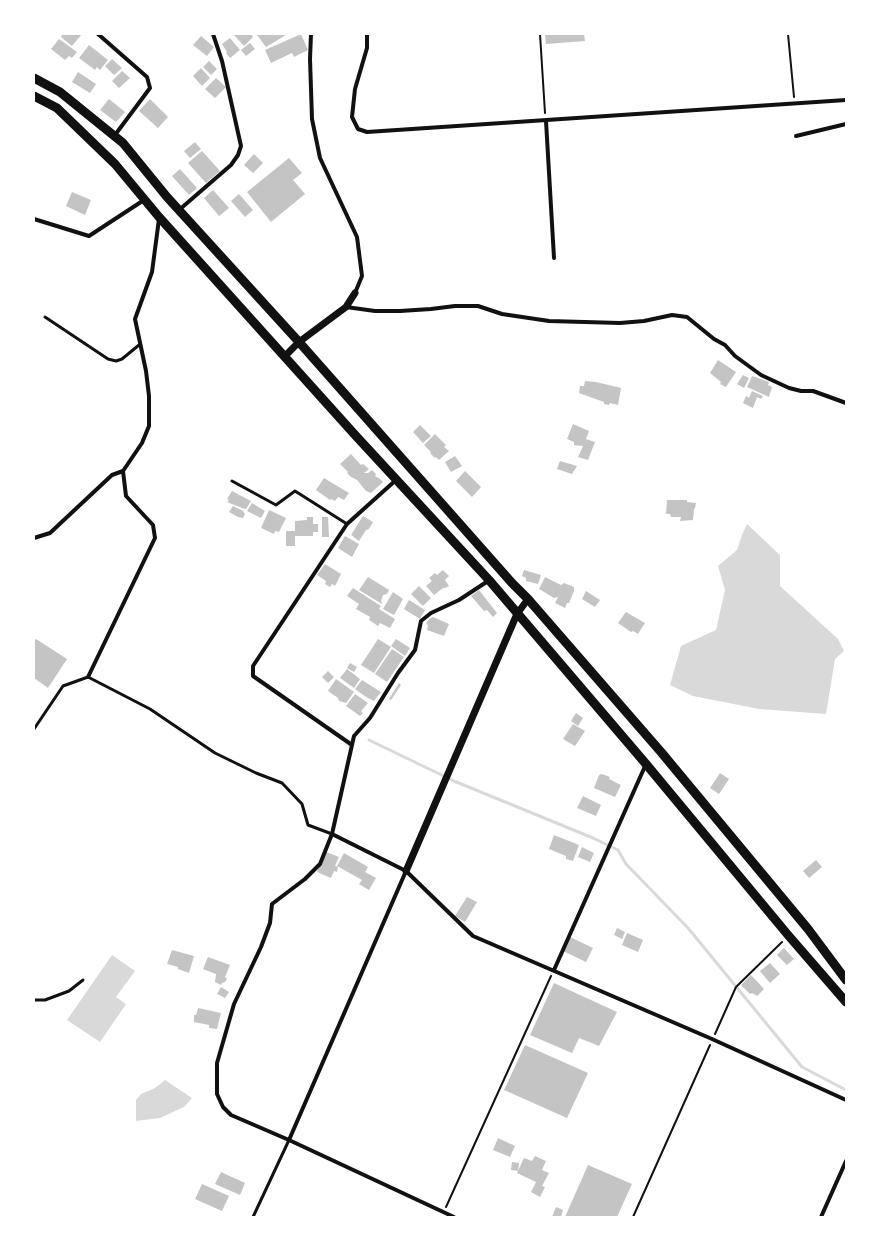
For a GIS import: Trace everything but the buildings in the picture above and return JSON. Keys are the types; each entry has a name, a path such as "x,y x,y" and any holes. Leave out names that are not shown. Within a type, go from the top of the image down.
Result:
{"main road":[{"path":"34,78 60,92 123,143 152,180 299,342 512,583 528,599 666,758 808,929 846,980"},
{"path":"34,96 57,108 115,164 159,217 396,480 489,580 846,1002"}],"street":[{"path":"98,34 147,77 150,88 115,135"},
{"path":"179,210 231,165 238,155 241,146 222,61 213,34"},
{"path":"285,356 299,342 346,308 355,293 362,276 357,237 320,158 312,119 310,59 311,34"},
{"path":"367,34 367,48 355,89 352,117 358,129 367,132 846,100"},
{"path":"546,121 554,258"},
{"path":"796,136 846,124"},
{"path":"34,219 89,236 144,199"},
{"path":"34,538 50,532 112,475 123,471 142,443 150,426 146,371 139,345 135,319 152,272 159,217"},
{"path":"346,308 375,311 400,311 455,306 478,306 502,314 549,321 620,323 644,321 672,315 687,317 714,339 725,345 735,356 761,375 789,388 801,391 812,391 846,403"},
{"path":"88,677 155,538 153,525 126,496 123,471"},
{"path":"352,745 253,676 253,666 347,524 396,480"},
{"path":"454,1217 289,1140 230,1116 223,1107 217,1094 217,1063 234,1004 261,947 270,923 272,904 305,879 320,864 332,834 354,736 370,718 398,673 415,650 422,621 431,613 459,600 489,580"},
{"path":"289,1140 517,614 528,599"},
{"path":"554,970 646,764"},
{"path":"332,834 406,871 473,936 712,1039 846,1100"},
{"path":"821,1217 846,1161"}],"lane":[{"path":"45,317 108,359 116,361 122,359 139,345"},
{"path":"232,481 276,505 295,491 347,524"},
{"path":"34,730 63,686 88,677 150,709 215,753 256,773 282,783 302,804 308,825 332,834"},
{"path":"34,1000 45,1000 69,991 83,980"},
{"path":"253,1217 289,1140"}],"path":[{"path":"540,34 546,121"},
{"path":"788,34 794,104"},
{"path":"633,1217 736,987 788,935"},
{"path":"443,1212 554,970"}],"shaded area":[{"path":"747,524 780,555 780,586 838,639 844,651 835,659 826,714 759,709 693,696 670,685 681,646 716,630 725,590 718,566 737,550"},
{"path":"112,955 135,971 116,997 126,1004 100,1042 67,1020"},
{"path":"165,1080 192,1098 184,1107 160,1118 136,1121 136,1100 141,1094 155,1088"}],"waterway":[{"path":"369,740 454,781 593,838 618,850 626,864 688,928 802,1067 846,1090"}]}
